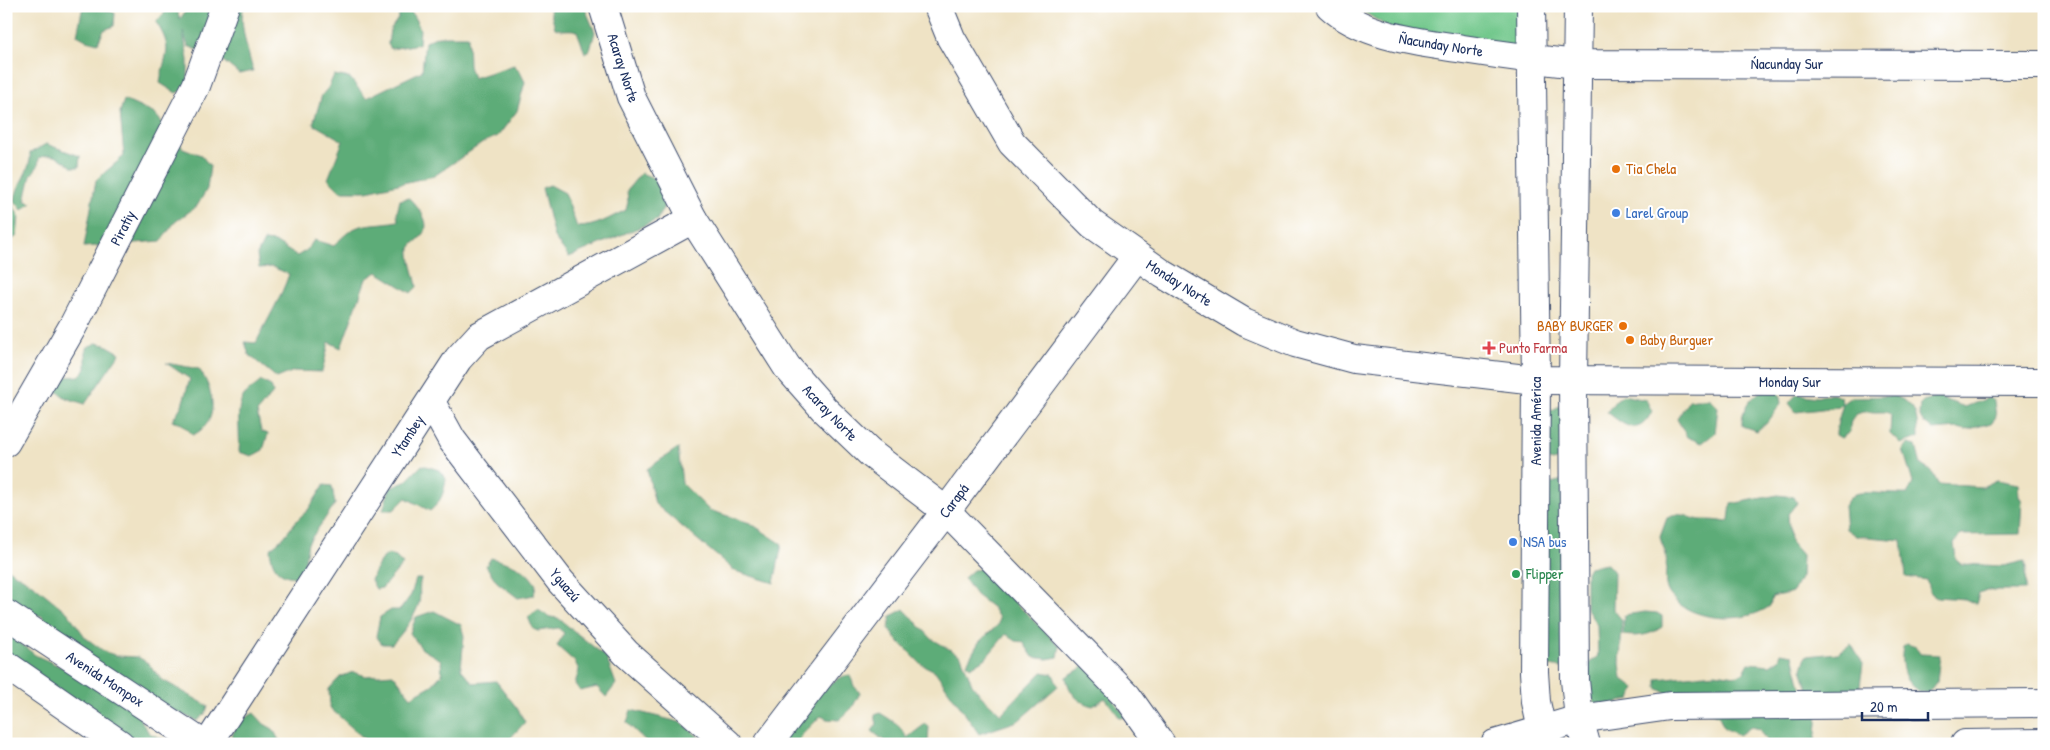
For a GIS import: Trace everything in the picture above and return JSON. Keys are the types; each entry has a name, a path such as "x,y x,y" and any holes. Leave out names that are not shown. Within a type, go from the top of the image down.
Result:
{"street":[{"name":"Piratiy","path":"6,442 73,326 196,86 225,6"},
{"name":"Acaray Norte","path":"603,6 631,97 693,219 787,367 824,409 870,453 946,511 1127,696 1160,744"},
{"name":"Monday Norte","path":"938,6 951,38 1012,142 1092,224 1137,256 1244,322 1296,343 1354,359 1536,380"},
{"name":"Ñacunday Norte","path":"1330,6 1339,14 1394,38 1530,59"},
{"name":"Avenida América","path":"1531,6 1530,59 1536,380 1534,672 1543,736"},
{"path":"1578,6 1573,382 1575,680 1582,731"},
{"name":"Ńacunday Sur","path":"1530,59 1578,64 2044,66"},
{"name":"Ytambey","path":"208,744 458,359 479,336 693,219"},
{"name":"Carapá","path":"768,744 1137,256"},
{"name":"Monday Sur","path":"1536,380 1573,382 2044,382"},
{"name":"Yguazú","path":"430,402 452,440 561,582 626,653 728,744"},
{"name":"Avenida Mompox","path":"6,614 203,744"},
{"path":"6,665 120,744"},
{"path":"1495,744 1582,731 1670,706 2044,703"},
{"path":"1965,744 2044,743"}],"green space":[{"path":"83,6 96,6 115,13 114,26 104,30 98,43 77,35"},
{"path":"171,6 182,6 178,13 180,19 189,6 244,6 242,13 243,29 253,71 239,74 222,60 188,46 183,31 188,60 188,88 176,93 160,83 167,46 156,22"},
{"path":"392,6 408,6 420,28 419,44 391,49 388,44 390,30 399,17 397,9"},
{"path":"553,6 584,6 595,32 590,50 585,53 577,31 555,28 550,10"},
{"path":"1355,6 1523,6 1523,54 1396,32"},
{"path":"438,36 468,36 469,66 473,78 514,65 525,82 517,111 498,136 484,142 434,176 367,191 340,191 328,179 343,141 313,124 322,95 328,88 334,75 350,78 366,98 422,71 425,42"},
{"path":"124,100 155,114 183,148 201,155 210,166 207,189 197,206 175,222 161,241 84,247 96,180 124,156 120,112"},
{"path":"46,144 80,156 79,167 72,167 53,156 39,158 38,166 31,175 25,201 32,203 22,210 15,201 18,188 29,166 30,153"},
{"path":"641,173 658,180 665,204 657,220 569,257 554,237 542,188 550,185 565,193 577,227 584,227 602,222 626,210 628,202 627,190"},
{"path":"409,198 423,216 426,226 425,232 410,248 410,258 417,287 411,293 377,272 366,279 341,348 329,342 322,372 294,371 277,378 249,355 245,342 256,343 289,274 272,267 259,268 257,255 264,241 275,242 297,256 307,250 314,240 334,246 342,237 356,228 369,224 398,221 397,213 400,200"},
{"path":"6,202 13,206 19,216 17,236 9,242 6,241"},
{"path":"96,343 106,345 120,353 85,404 66,398 54,389 65,377 79,376 86,369 86,348"},
{"path":"166,363 199,369 208,386 212,405 211,414 208,422 202,429 193,435 182,424 172,421 182,405 190,379"},
{"path":"261,381 271,386 273,393 257,412 261,431 268,434 263,450 252,456 239,452 239,408 243,397"},
{"path":"1765,388 1779,393 1781,403 1770,419 1757,431 1742,426 1743,414 1748,404"},
{"path":"1832,393 1841,398 1842,403 1839,407 1796,412 1789,403 1797,394 1817,397"},
{"path":"1623,395 1646,400 1652,411 1642,425 1631,427 1625,425 1607,412 1616,400"},
{"path":"1894,396 1908,403 1915,412 1918,438 1900,444 1890,434 1891,415 1882,412 1856,414 1851,421 1850,432 1841,438 1836,435 1843,403 1851,397"},
{"path":"1937,397 1965,407 1988,398 1994,401 1996,417 1991,423 1966,430 1958,428 1933,430 1923,422 1919,414 1920,404 1923,401"},
{"path":"1710,399 1718,407 1715,433 1702,443 1687,437 1677,419 1689,400"},
{"path":"1560,406 1566,456 1553,461 1538,457 1536,418"},
{"path":"1908,444 1916,446 1921,465 1932,472 1938,484 1982,487 1997,480 2018,484 2019,496 2022,501 2020,534 1960,535 1954,543 1956,560 1961,564 2003,566 2024,561 2026,569 2025,590 1989,590 1979,594 1976,604 1965,599 1937,597 1929,592 1929,585 1926,580 1906,577 1902,540 1856,536 1846,529 1844,506 1855,494 1908,494 1913,483 1903,449"},
{"path":"678,448 682,483 709,510 750,523 782,544 774,583 735,571 655,504 647,469"},
{"path":"422,465 439,470 446,479 443,493 437,504 430,511 406,498 394,510 383,510 390,488 405,482"},
{"path":"1563,480 1563,668 1541,665 1546,491 1551,483"},
{"path":"324,485 332,486 335,504 308,543 302,577 289,576 279,572 273,563 270,549 284,537 297,520 308,510"},
{"path":"1778,495 1794,497 1797,503 1788,514 1790,541 1802,555 1801,576 1793,592 1772,597 1770,606 1759,612 1733,618 1718,618 1691,611 1671,596 1666,586 1666,555 1660,537 1667,518 1682,515 1702,520 1726,522 1729,520 1731,504"},
{"path":"388,554 396,557 403,564 382,588 376,589 371,580 380,561"},
{"path":"491,558 517,567 527,574 536,585 534,595 518,598 497,582 486,566"},
{"path":"1607,564 1614,572 1613,609 1622,620 1620,664 1622,678 1635,688 1631,699 1608,705 1595,703 1583,686 1583,668 1598,656 1597,625 1586,608 1586,572 1589,567"},
{"path":"6,568 35,586 68,613 86,638 105,652 118,656 138,657 148,663 161,679 208,706 205,714 197,721 161,705 131,704 149,733 171,743 111,744 6,665 6,631 35,655 68,670 64,645 42,616 6,609"},
{"path":"981,569 1060,646 1058,657 1047,659 1033,657 1023,642 1016,641 1006,634 985,659 970,667 967,663 979,642 998,625 999,618 993,608 976,595 964,578 973,570"},
{"path":"416,579 421,579 420,597 414,614 392,644 382,644 376,636 380,617 391,610 400,610 411,595"},
{"path":"904,609 932,639 961,656 972,684 983,698 1001,714 1042,672 1053,674 1058,686 1018,721 979,734 935,671 921,664 896,639 889,629 891,616"},
{"path":"538,610 550,617 558,618 606,657 616,684 606,697 597,687 580,691 575,684 579,670 575,662 557,646 564,633 558,628 538,631 533,629 528,617"},
{"path":"434,611 461,625 464,636 461,669 473,683 496,681 517,708 525,722 505,744 370,744 330,708 329,689 340,677 353,672 366,676 393,674 411,697 432,685 442,674 441,660 422,649 410,633 416,617"},
{"path":"1645,612 1657,613 1662,616 1662,627 1643,635 1623,635 1624,615"},
{"path":"1851,644 1863,664 1859,693 1818,713 1815,744 1768,744 1759,729 1751,727 1739,735 1724,728 1719,716 1657,688 1657,679 1715,673 1736,676 1744,672 1749,663 1770,665 1779,659 1781,653 1793,655 1802,690 1810,694 1802,669 1806,656 1838,653"},
{"path":"1907,644 1916,647 1920,654 1940,655 1937,681 1928,693 1914,688 1905,677 1902,655 1903,647"},
{"path":"1085,666 1097,676 1126,717 1120,718 1105,698 1093,706 1079,700 1075,696 1069,688 1066,677"},
{"path":"850,675 854,686 860,693 852,708 839,720 827,719 821,716 802,735 798,744 780,744 821,692 840,678"},
{"path":"631,710 683,723 702,740 700,744 649,744 627,723"},
{"path":"254,713 264,724 273,729 281,744 231,744 235,728"},
{"path":"880,713 896,724 907,738 925,724 929,726 928,744 888,744 872,731 877,724 875,715"}],"place":[{"name":"Tia Chela","path":"1616,169"},
{"name":"Larel Group","path":"1616,213"},
{"name":"BABY BURGER","path":"1623,326"},
{"name":"Baby Burguer","path":"1630,340"},
{"name":"Punto Farma","path":"1489,348"},
{"name":"NSA bus","path":"1513,542"},
{"name":"Flipper","path":"1516,574"}]}
